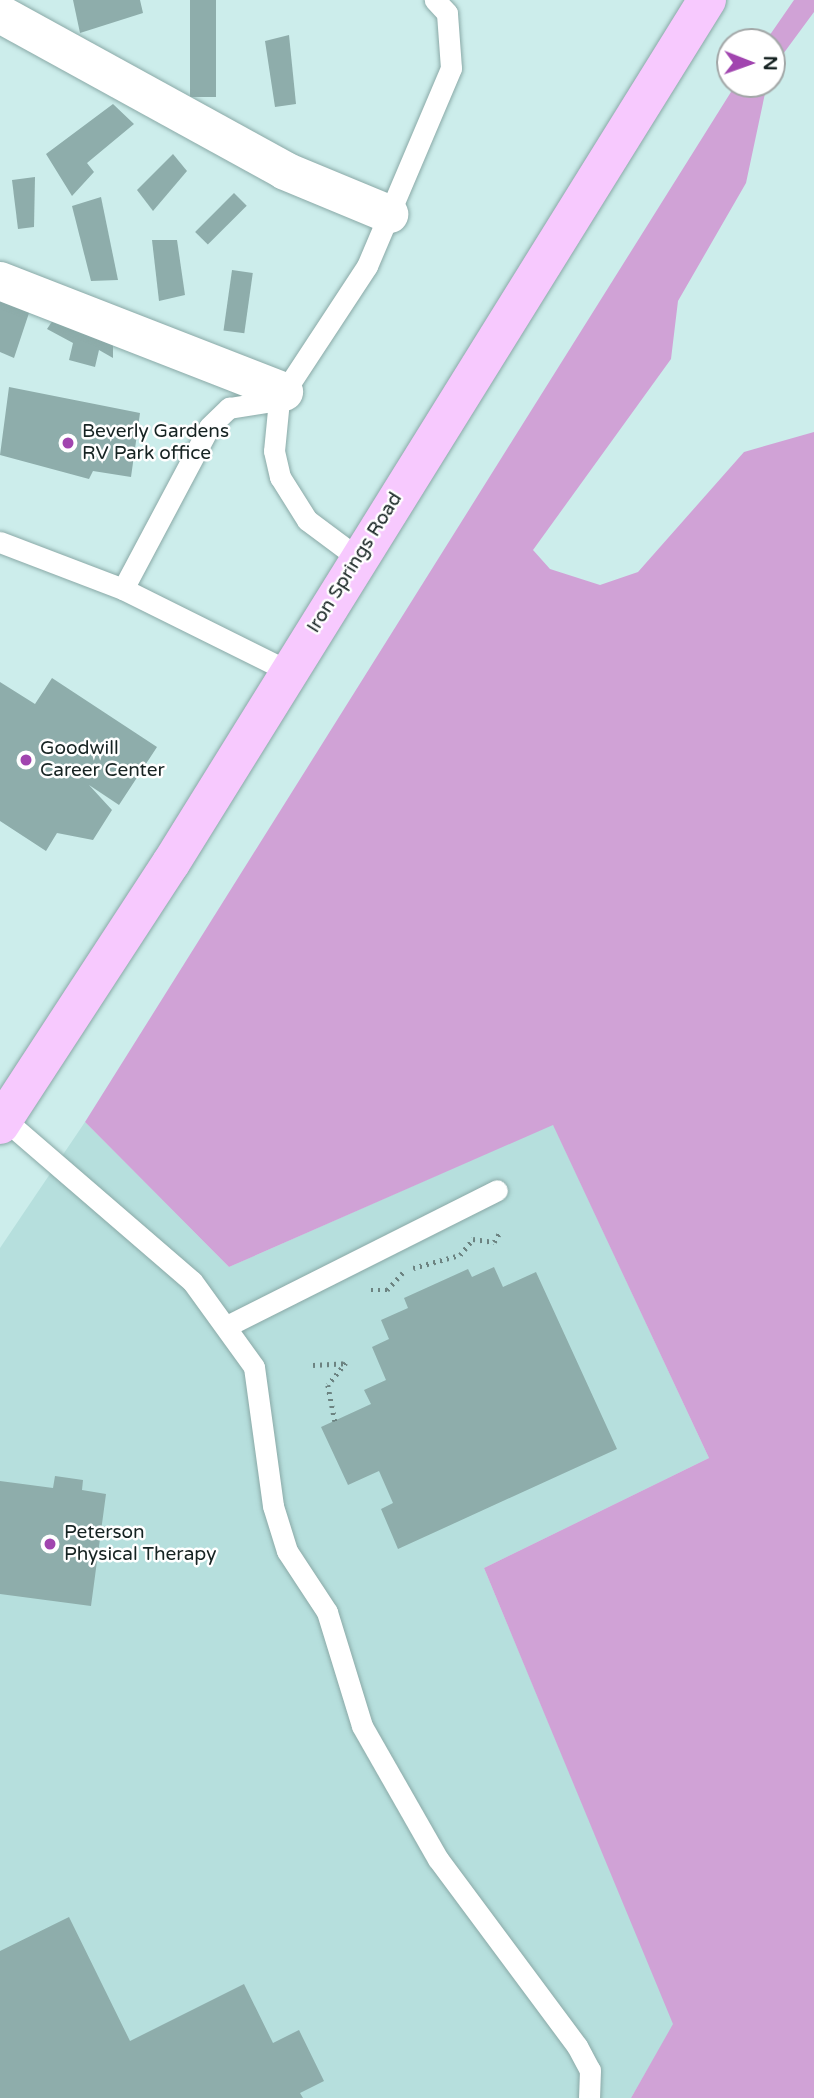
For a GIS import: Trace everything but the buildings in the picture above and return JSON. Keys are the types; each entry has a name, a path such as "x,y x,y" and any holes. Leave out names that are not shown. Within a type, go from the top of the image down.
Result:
{"main road":[{"name":"Iron Springs Road","path":"2,1122 288,671 707,0"}],"street":[{"path":"0,14 285,171 389,214"},
{"path":"0,281 281,396"}],"lane":[{"path":"358,558 307,520 280,477 274,451 281,396 367,266 451,68 447,13 435,0"},
{"path":"123,589 209,427 229,408 281,396"},
{"path":"0,542 123,589 288,671"},
{"path":"2,1122 192,1281 257,1372 272,1506 287,1551 327,1612 362,1727 438,1859 578,2046 590,2070 589,2098"},
{"path":"226,1326 497,1190"}],"path":[{"path":"313,1365 346,1363 328,1385 335,1421"}],"shaded area":[{"path":"794,0 814,0 814,12 786,50 786,28 775,28"},
{"path":"727,98 764,98 746,183 678,301 671,359 533,550 550,569 600,585 638,572 744,452 814,432 814,2098 631,2098 673,2024 484,1568 709,1458 553,1125 229,1267 85,1122"},
{"path":"85,1122 229,1267 553,1124 709,1458 484,1568 674,2024 631,2098 0,2098 0,1248"}],"place":[{"name":"Beverly Gardens RV Park office","path":"68,443"},
{"name":"Goodwill Career Center","path":"26,760"},
{"name":"Peterson Physical Therapy","path":"50,1544"}]}
